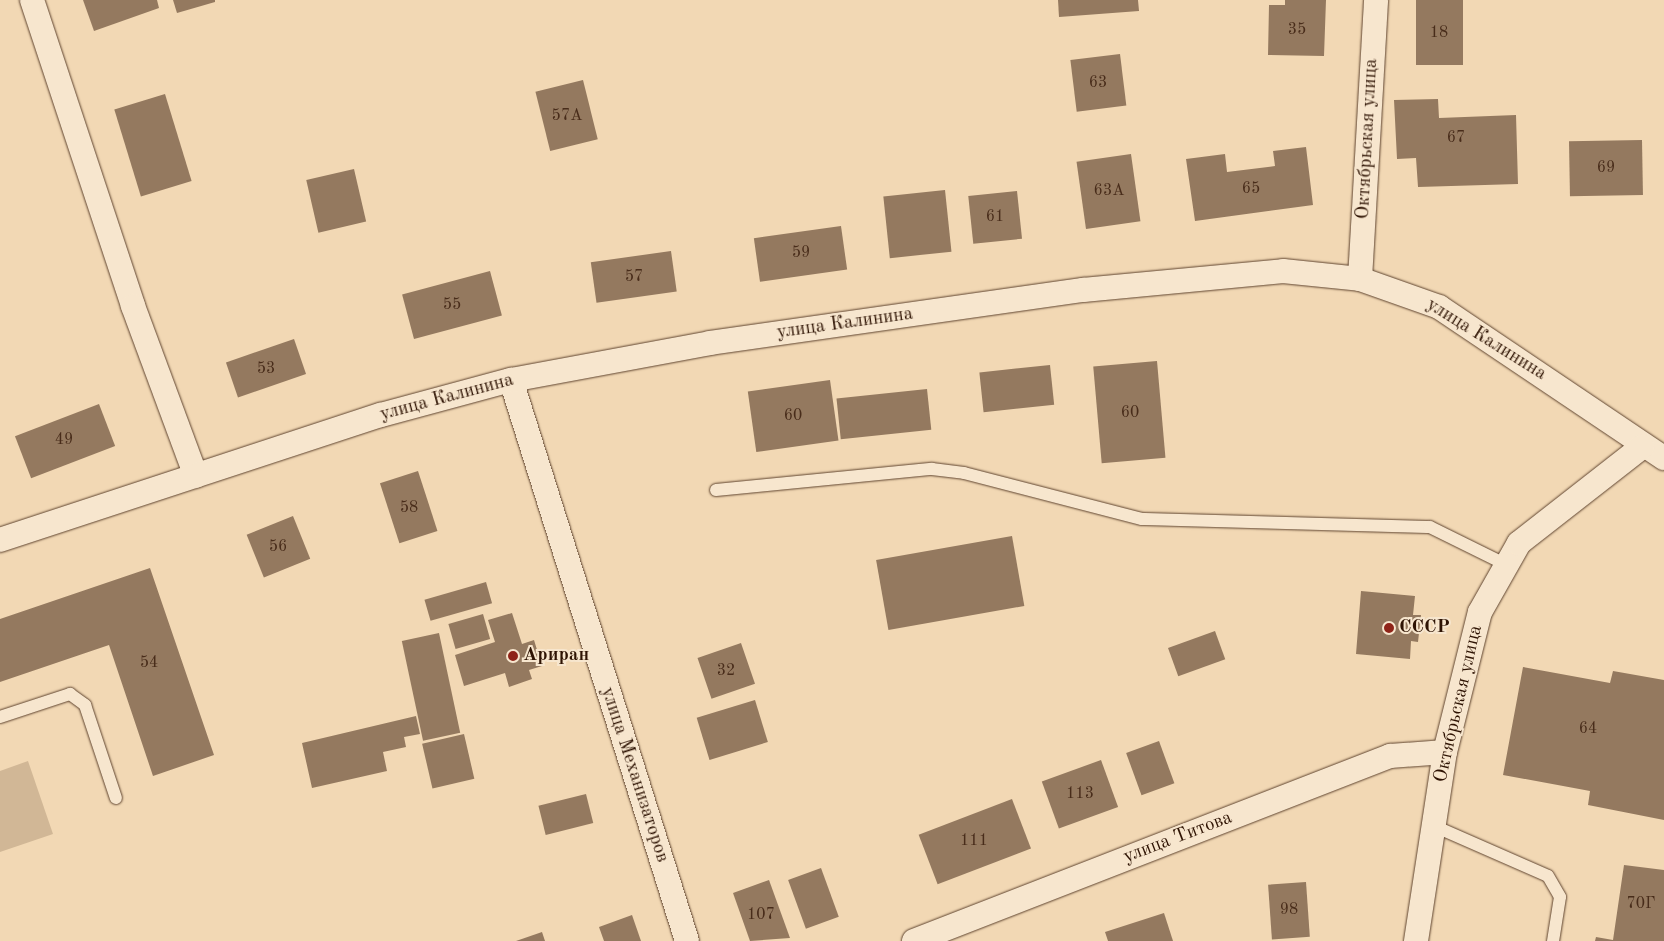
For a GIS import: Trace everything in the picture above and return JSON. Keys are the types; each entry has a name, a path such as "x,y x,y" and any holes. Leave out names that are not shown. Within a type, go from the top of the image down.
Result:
{"street":[{"path":"32,0 133,306 196,476"},
{"name":"Октябрьская улица","path":"1360,279 1376,0"},
{"name":"улица Калинина","path":"0,540 381,415 511,380 710,342 1083,290 1283,271 1360,279 1439,307 1642,447 1664,458"},
{"name":"улица Механизаторов","path":"511,380 687,941"},
{"name":"Октябрьская улица","path":"1416,941 1445,752 1480,612 1505,564 1540,524 1642,447"},
{"name":"улица Титова","path":"914,941 1390,756 1445,752"}],"lane":[{"path":"716,490 932,469 964,473 1142,520 1430,527 1505,564"},
{"path":"0,717 70,694 86,705 116,798"},
{"path":"1434,826 1548,876 1560,897 1553,941"}],"shaded area":[{"path":"28,761 53,834 0,852 0,771"}],"building":[{"path":"83,0 157,0 159,8 94,31"},
{"path":"173,0 215,0 215,2 177,13"},
{"path":"1058,0 1138,0 1139,11 1059,17"},
{"path":"1285,0 1326,0 1324,56 1268,55 1269,5 1285,5"},
{"path":"1416,0 1463,0 1463,65 1416,65"},
{"path":"1120,54 1126,106 1077,112 1070,60"},
{"path":"583,80 598,139 550,151 535,92"},
{"path":"165,94 192,181 141,197 114,109"},
{"path":"1438,99 1439,118 1516,115 1518,184 1418,187 1416,158 1397,159 1394,100"},
{"path":"1642,140 1643,195 1570,196 1569,141"},
{"path":"1306,147 1313,205 1195,221 1186,159 1225,154 1227,172 1275,166 1273,151"},
{"path":"1131,154 1140,221 1086,229 1077,162"},
{"path":"354,169 366,222 318,233 306,180"},
{"path":"945,190 951,252 890,258 883,196"},
{"path":"1017,191 1022,239 973,244 968,196"},
{"path":"841,226 847,270 760,282 754,238"},
{"path":"671,251 677,292 596,303 591,262"},
{"path":"490,271 502,315 414,339 402,295"},
{"path":"294,339 306,374 238,397 226,362"},
{"path":"1157,361 1165,458 1102,463 1093,367"},
{"path":"1050,365 1054,405 984,412 979,372"},
{"path":"830,380 838,440 756,452 748,392"},
{"path":"927,389 931,430 841,439 836,399"},
{"path":"99,404 115,446 31,478 15,436"},
{"path":"418,471 437,531 399,543 380,483"},
{"path":"293,516 310,559 264,577 247,535"},
{"path":"1012,536 1024,606 888,630 876,560"},
{"path":"150,568 214,755 153,776 109,645 0,682 0,619"},
{"path":"486,582 492,603 431,621 424,600"},
{"name":"СССР","path":"1361,591 1415,596 1413,615 1421,615 1418,642 1411,641 1410,659 1356,654"},
{"path":"512,613 522,644 534,640 542,666 529,670 532,679 509,687 505,673 464,686 455,655 495,642 488,620"},
{"path":"483,614 490,639 456,649 448,624"},
{"path":"1215,631 1225,659 1178,676 1168,648"},
{"path":"439,633 460,733 423,741 402,641"},
{"path":"741,643 755,684 712,699 698,658"},
{"path":"1523,667 1610,683 1613,671 1664,680 1664,820 1588,805 1590,791 1503,775"},
{"path":"755,700 768,742 710,760 697,718"},
{"path":"416,716 420,734 404,737 406,747 383,752 387,771 312,788 302,743"},
{"path":"464,734 474,779 432,788 422,744"},
{"path":"1159,741 1174,783 1142,795 1126,753"},
{"path":"1101,760 1118,807 1059,829 1042,782"},
{"path":"586,794 593,823 546,835 538,806"},
{"path":"1012,799 1031,848 938,884 919,835"},
{"path":"1624,865 1664,870 1664,941 1595,941 1596,937 1613,940"},
{"path":"821,868 839,917 806,929 788,880"},
{"path":"769,880 790,938 750,941 733,893"},
{"path":"1306,882 1310,937 1272,940 1268,885"},
{"path":"1164,913 1173,941 1108,941 1105,932"},
{"path":"632,915 641,941 604,941 599,927"},
{"path":"542,932 545,941 516,941"}],"place":[{"name":"СССР","path":"1389,628"},
{"name":"Ариран","path":"513,656"}]}
